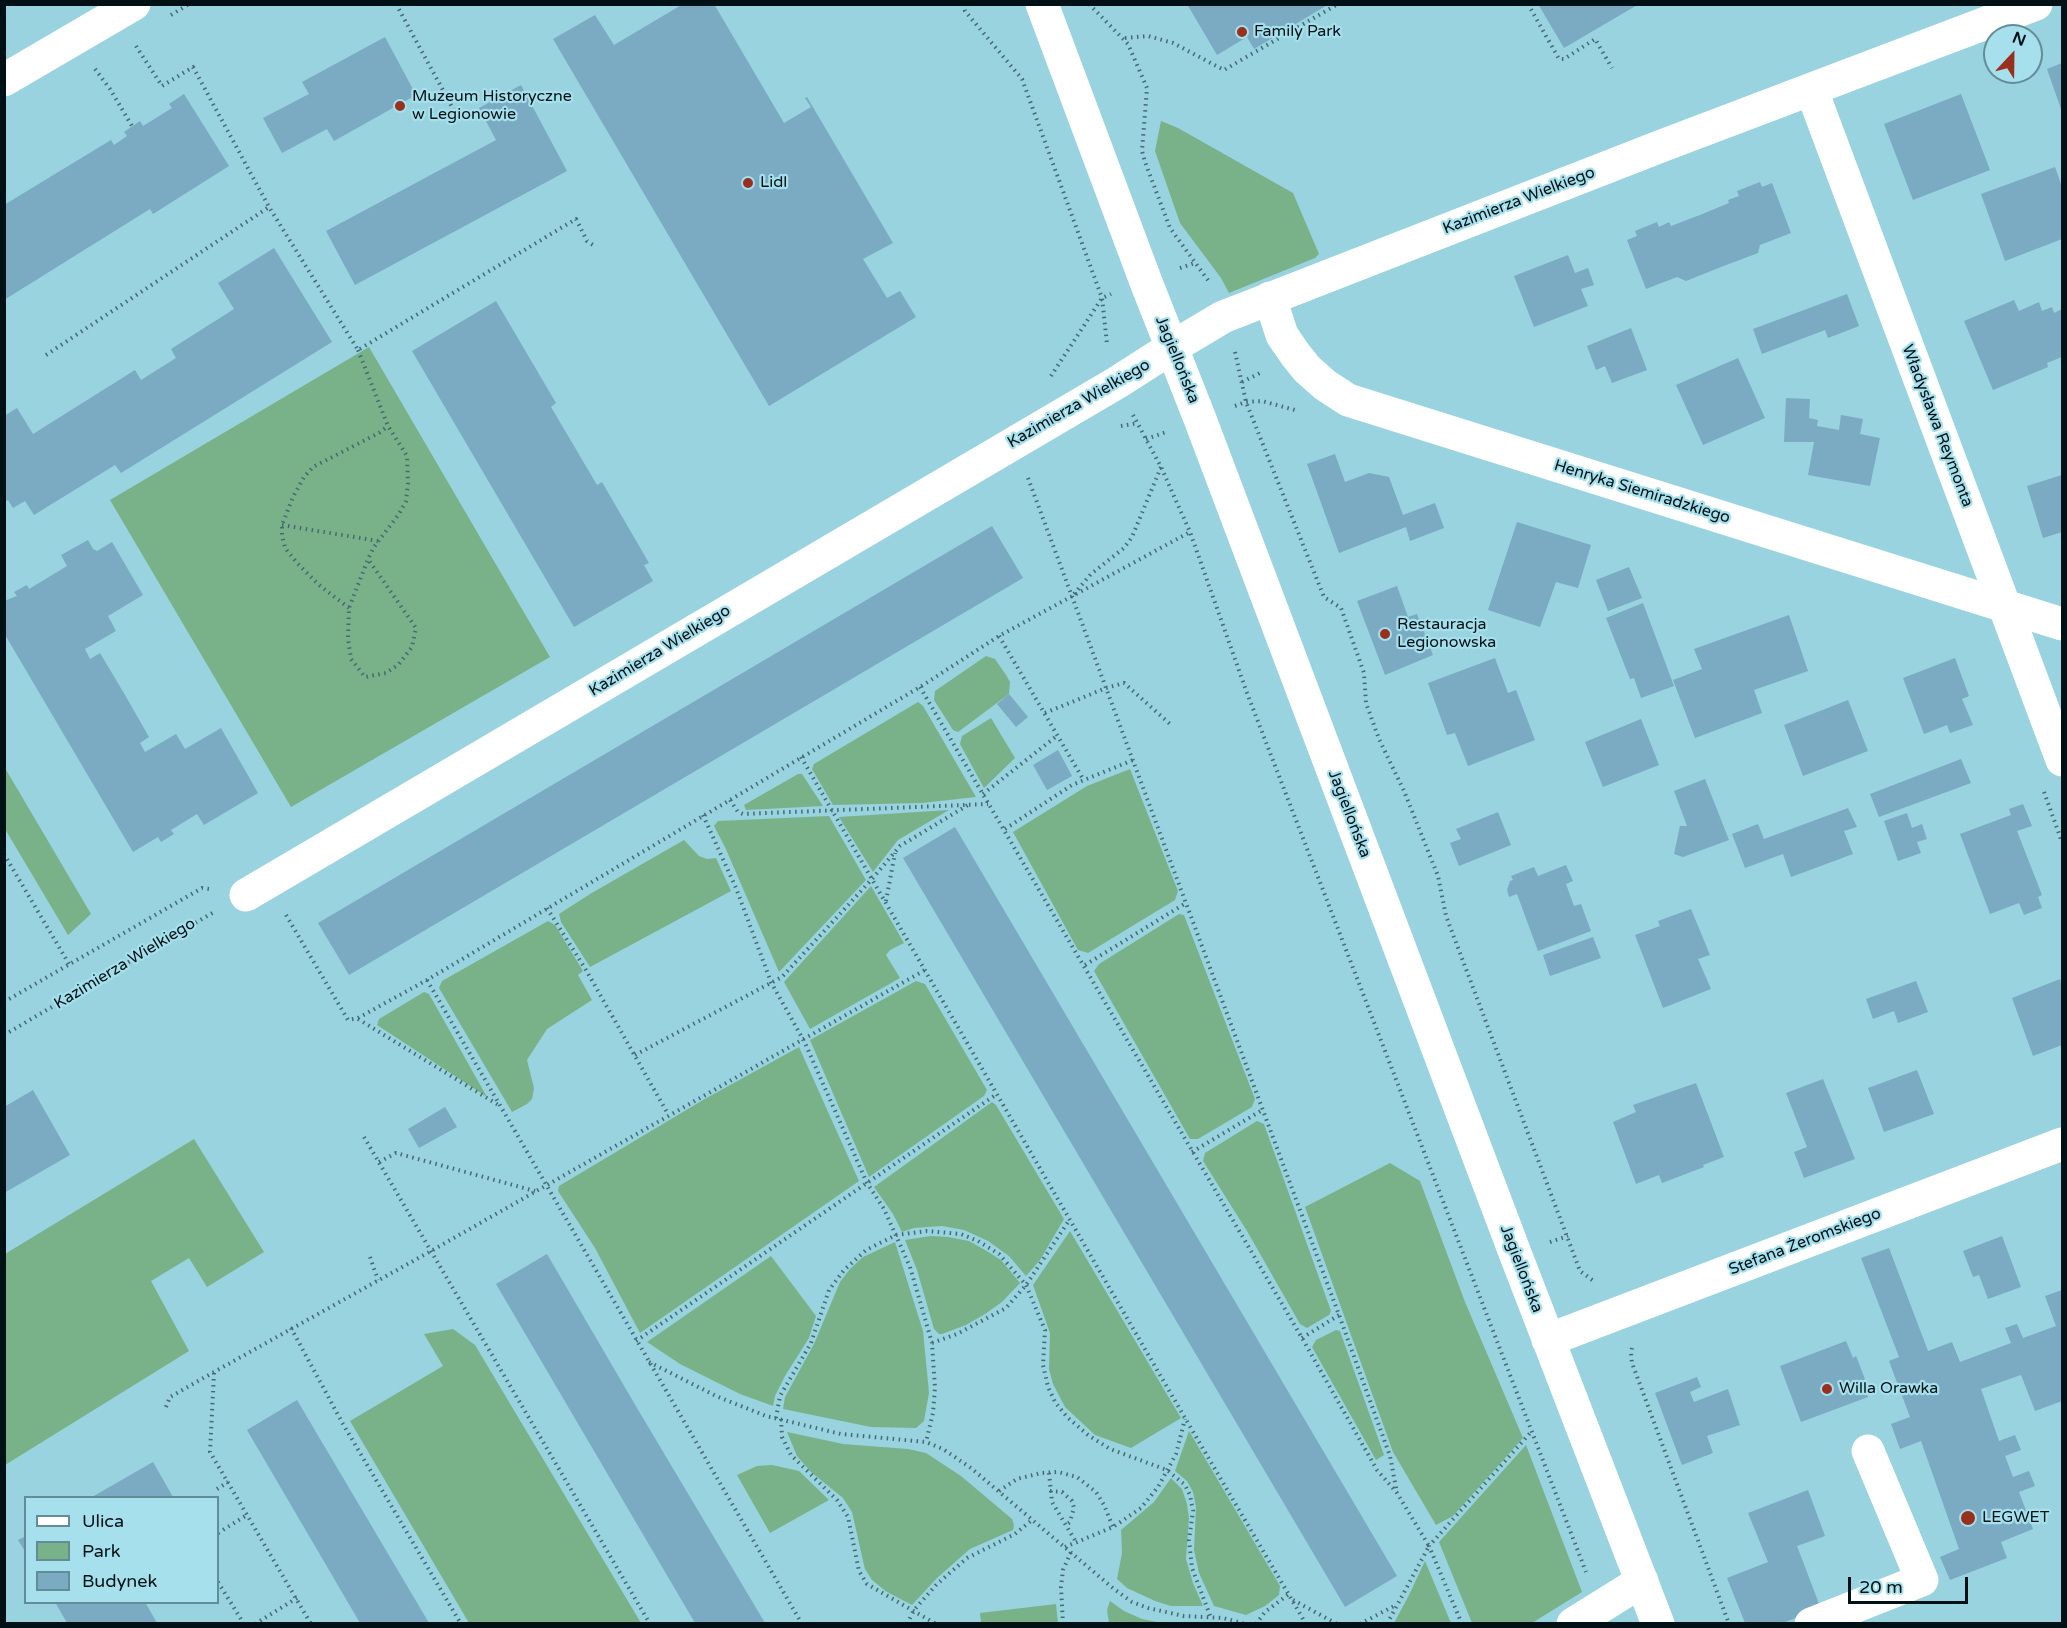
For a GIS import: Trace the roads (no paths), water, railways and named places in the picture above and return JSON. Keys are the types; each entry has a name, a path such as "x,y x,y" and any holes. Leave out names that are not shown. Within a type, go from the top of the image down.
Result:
{"street":[{"path":"4,80 134,4"},
{"name":"Jagiellońska","path":"1042,4 1548,1340 1658,1623"},
{"name":"Kazimierza Wielkiego","path":"246,895 1118,382 1223,317 1664,145 1812,91 2036,4"},
{"name":"Władysława Reymonta","path":"1812,91 2062,760"},
{"name":"Henryka Siemiradzkiego","path":"1270,298 1282,335 1295,354 1307,369 1325,385 1348,400 2062,624"},
{"name":"Stefana Żeromskiego","path":"1548,1340 2062,1144"},
{"path":"1811,1623 1922,1580 1868,1451"},
{"path":"1586,1616 1642,1581"}],"place":[{"name":"Family Park","path":"1242,32"},
{"name":"Muzeum Historyczne w Legionowie","path":"400,106"},
{"name":"Lidl","path":"748,183"},
{"name":"Restauracja Legionowska","path":"1385,634"},
{"name":"Willa Orawka","path":"1827,1389"},
{"name":"LEGWET","path":"1968,1518"}]}
